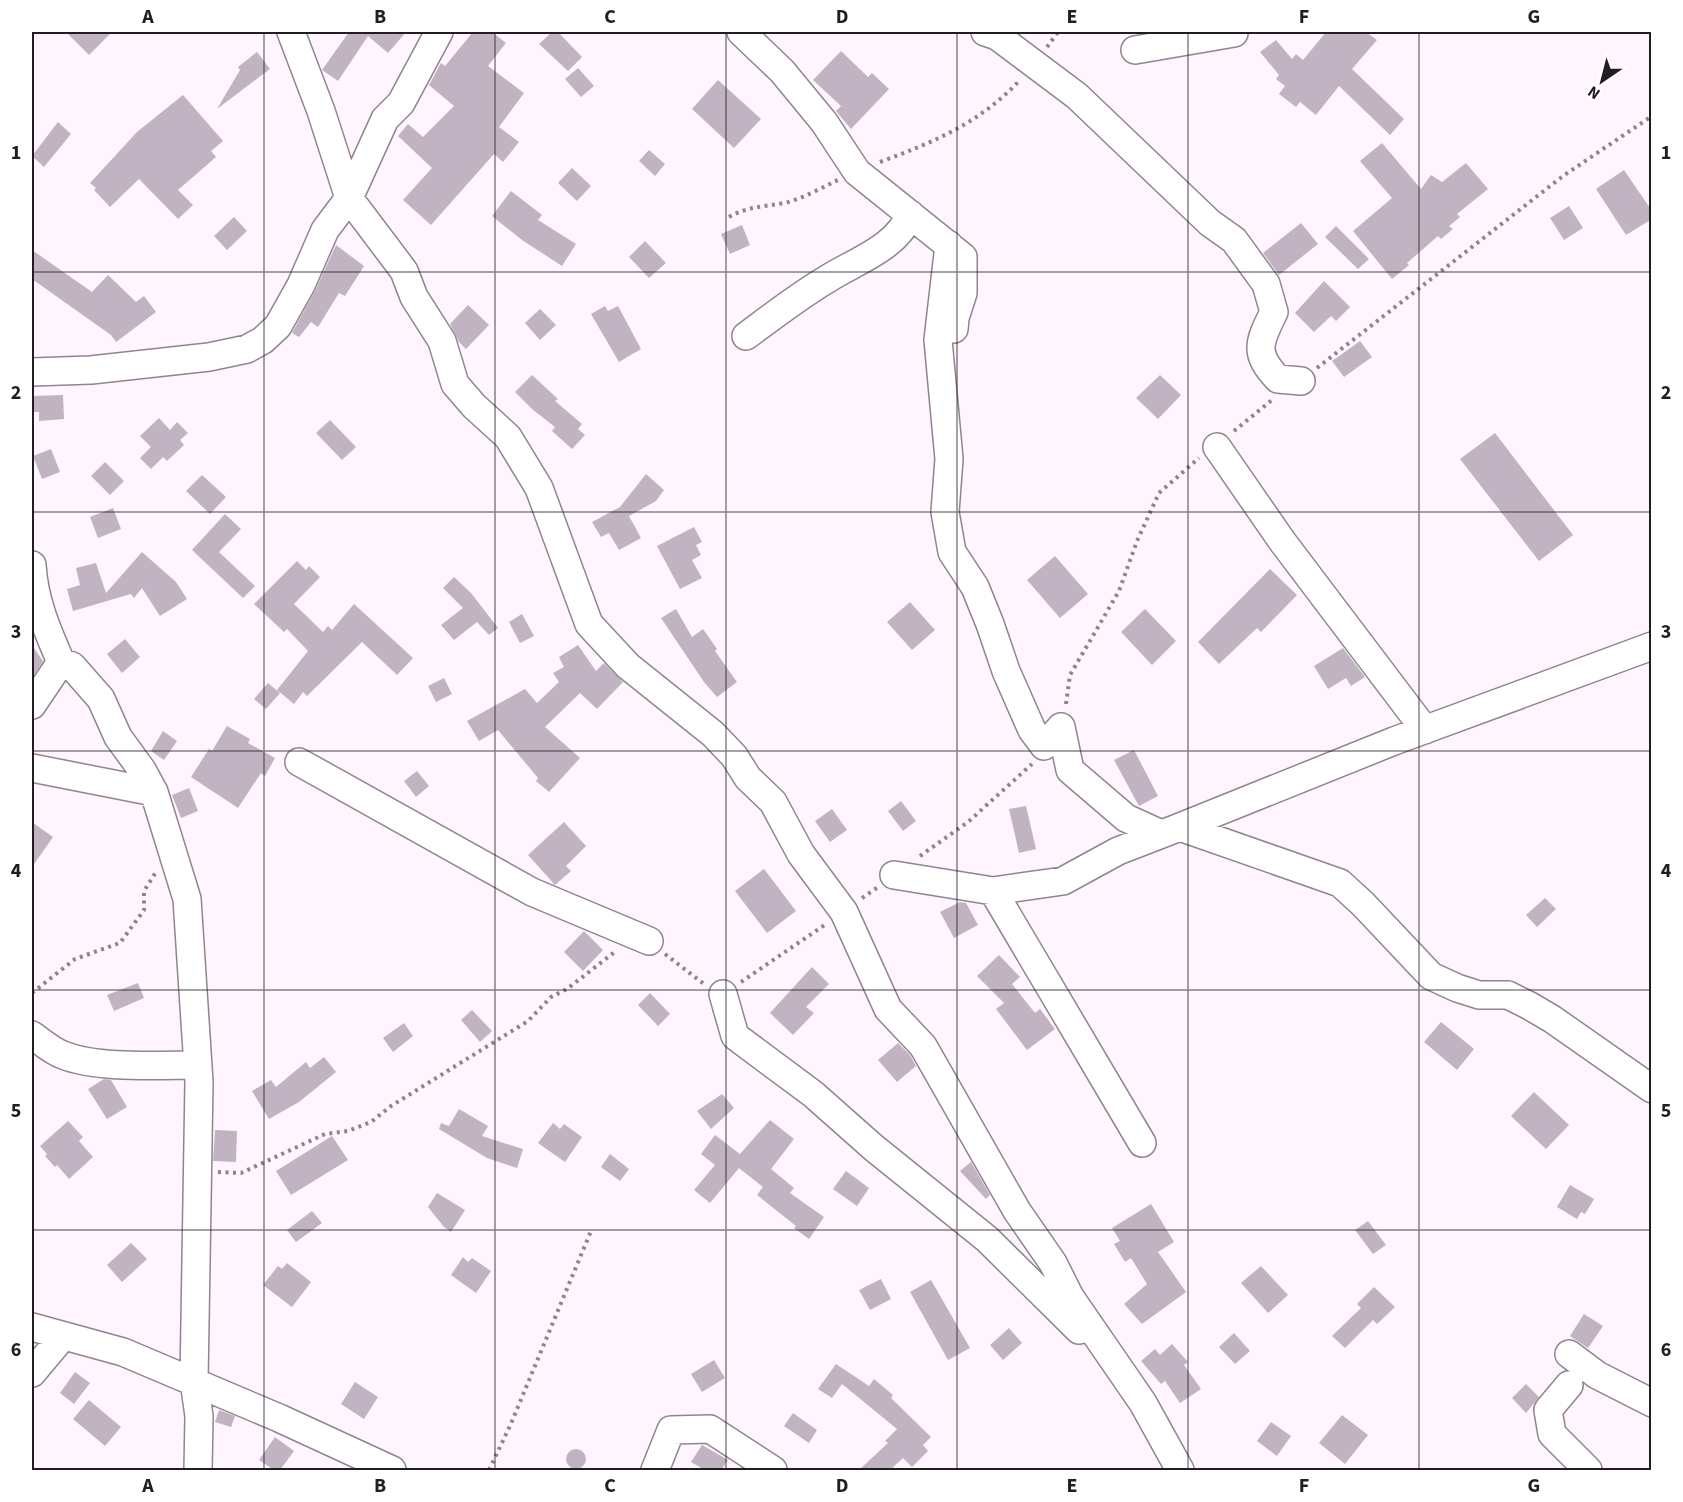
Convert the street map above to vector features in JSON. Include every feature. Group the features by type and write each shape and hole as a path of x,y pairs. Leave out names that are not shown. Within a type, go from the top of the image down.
{"street":[{"path":"291,32 321,111 349,198 404,271 414,297 442,341 455,384 474,406 508,437 540,488 590,624 628,666 713,734 734,756 748,778 773,802 801,854 844,912 888,1009 923,1046 1017,1211 1053,1263 1070,1296 1143,1403 1180,1470"},
{"path":"32,372 91,370 209,357 247,349 263,339 278,326 302,285 326,230 349,198 385,119 401,103 439,32"},
{"path":"741,32 782,70 824,122 857,172 963,257 963,293 955,318 952,370 958,408 957,457 949,459 945,512 952,552 975,587 1006,671 1032,730 1044,746 1061,727"},
{"path":"985,32 997,36 1077,96 1210,223 1234,240 1266,284 1274,312 1261,339 1262,357 1278,380 1301,381"},
{"path":"1135,50 1235,32"},
{"path":"746,336 829,278 869,257 906,226 910,214"},
{"path":"1217,447 1282,541 1425,730"},
{"path":"32,565 32,579 43,623 61,662 72,666 101,699 118,737 142,770 154,792 187,898 198,1065 194,1381 199,1416 198,1470"},
{"path":"894,875 993,891 1063,881 1118,851 1170,830 1425,730 1652,646"},
{"path":"32,705 61,662"},
{"path":"1061,727 1070,770 1126,819 1170,830 1340,883 1364,904 1431,976 1457,988 1479,994 1508,995 1530,1006 1552,1018 1652,1089"},
{"path":"299,762 531,892 649,941"},
{"path":"32,768 154,792"},
{"path":"993,891 1142,1143"},
{"path":"723,994 735,1036 813,1094 874,1148 987,1239 1125,1377"},
{"path":"32,1035 61,1054 81,1061 142,1065 198,1065"},
{"path":"32,1327 123,1352 279,1418 392,1470"},
{"path":"32,1373 63,1336"},
{"path":"1569,1354 1597,1375 1652,1403"},
{"path":"1569,1385 1548,1410 1552,1434 1588,1470"},
{"path":"655,1470 671,1430 710,1429 773,1470"}],"path":[{"path":"729,217 747,208 791,201 935,141 968,123 1003,98 1034,65 1058,32"},
{"path":"1061,727 1070,675 1119,591 1137,541 1159,493 1202,456 1217,447 1261,407 1301,381 1563,176 1652,116"},
{"path":"196,1171 241,1173 325,1134 348,1131 371,1122 391,1106 528,1021 551,996 567,989 621,948 649,941 696,980 723,994 844,912 968,822 1040,756"},
{"path":"32,993 75,959 120,943 144,910 144,891 163,860 174,856"},
{"path":"489,1470 510,1426 591,1232"}],"building":[{"path":"66,32 112,32 89,55"},
{"path":"349,32 406,32 388,53 368,36 338,81 322,70"},
{"path":"473,32 492,32 506,43 488,66 524,93 499,127 519,142 503,162 494,154 431,225 403,200 432,168 398,136 408,124 423,137 454,106 429,85 441,63 445,66"},
{"path":"552,32 558,32 582,57 568,71 539,44"},
{"path":"1326,32 1366,32 1377,40 1352,69 1404,119 1390,135 1339,86 1316,115 1300,102 1296,107 1279,94 1285,86 1276,79 1279,75 1260,52 1276,40 1292,59 1296,54 1303,60"},
{"path":"841,51 868,77 872,73 889,89 851,129 836,111 841,106 813,80"},
{"path":"257,52 270,69 217,109 240,70 238,67"},
{"path":"578,68 594,86 581,97 565,79"},
{"path":"718,80 761,119 734,148 692,109"},
{"path":"183,95 223,141 211,151 216,157 178,190 193,205 178,219 139,179 110,207 90,183 137,132"},
{"path":"58,122 71,134 44,167 32,156"},
{"path":"1382,143 1421,189 1431,175 1442,182 1466,163 1488,189 1457,214 1460,217 1449,226 1453,229 1441,239 1438,236 1392,279 1353,231 1392,198 1360,161"},
{"path":"649,150 665,164 655,176 639,161"},
{"path":"572,168 591,186 577,201 558,183"},
{"path":"1624,170 1652,211 1652,219 1626,235 1596,189"},
{"path":"511,191 542,215 538,220 576,244 562,266 522,240 492,216"},
{"path":"1569,206 1583,228 1564,240 1550,218"},
{"path":"234,217 247,231 227,250 214,236"},
{"path":"1301,223 1318,244 1279,275 1263,253"},
{"path":"742,225 750,245 730,254 721,234"},
{"path":"1336,226 1369,259 1358,269 1325,237"},
{"path":"645,241 666,263 649,278 629,257"},
{"path":"336,245 364,266 345,296 339,293 318,327 311,322 299,337 292,333"},
{"path":"32,250 92,292 108,275 136,302 144,296 156,312 116,342 111,335 32,279"},
{"path":"1324,281 1350,307 1336,321 1331,316 1314,332 1295,313"},
{"path":"468,305 489,325 466,349 459,342 450,324"},
{"path":"605,306 608,311 618,306 641,349 619,362 591,314"},
{"path":"540,309 556,325 540,340 525,323"},
{"path":"1360,341 1372,357 1344,377 1332,361"},
{"path":"532,375 558,399 555,401 582,424 578,429 585,435 572,449 552,431 555,427 515,392"},
{"path":"1160,375 1181,395 1158,419 1136,398"},
{"path":"63,395 64,419 39,421 39,412 32,412 32,396"},
{"path":"159,418 170,430 177,422 188,433 180,440 184,445 167,461 163,457 151,469 140,458 151,447 140,436"},
{"path":"330,420 356,447 342,460 316,433"},
{"path":"1495,433 1573,535 1539,561 1460,459"},
{"path":"51,449 60,472 42,479 33,456"},
{"path":"105,462 124,481 110,495 91,476"},
{"path":"646,474 664,490 656,501 629,516 641,538 619,550 609,533 601,537 592,522 620,507"},
{"path":"202,475 226,497 210,514 186,491"},
{"path":"113,508 121,529 98,538 90,517"},
{"path":"225,514 241,529 219,552 255,586 243,598 192,550"},
{"path":"694,527 702,542 696,545 701,555 692,560 702,578 680,589 657,546"},
{"path":"142,552 176,582 187,599 160,616 142,588 134,598 131,594 73,611 67,589 80,585 76,568 96,563 106,593"},
{"path":"1055,556 1088,594 1060,618 1027,580"},
{"path":"297,561 306,570 309,566 320,577 294,604 323,632 328,626 332,630 354,604 413,658 397,675 362,642 307,696 303,692 294,704 277,690 308,651 287,629 284,632 254,604"},
{"path":"1270,569 1297,595 1261,632 1257,628 1219,664 1198,642"},
{"path":"454,577 471,593 498,628 489,635 477,622 454,640 441,625 463,608 443,588"},
{"path":"910,602 935,630 912,650 887,622"},
{"path":"676,609 692,637 703,629 737,682 717,697 704,682 661,618"},
{"path":"1145,609 1176,641 1152,665 1121,632"},
{"path":"522,614 534,636 520,643 509,622"},
{"path":"125,639 140,657 122,673 107,654"},
{"path":"32,645 43,661 32,678"},
{"path":"578,645 596,671 604,663 623,682 597,709 580,693 545,727 580,758 549,792 536,781 538,778 498,730 479,741 467,721 525,689 537,703 559,682 553,673 564,667 559,657"},
{"path":"1343,648 1365,677 1351,686 1346,678 1328,689 1314,666"},
{"path":"444,678 452,694 436,702 428,686"},
{"path":"268,683 280,693 266,709 254,699"},
{"path":"227,726 250,739 248,743 275,758 265,776 261,773 238,808 191,777 209,749 212,751"},
{"path":"163,731 177,741 164,760 151,751"},
{"path":"1134,750 1158,796 1139,806 1114,760"},
{"path":"417,771 429,786 416,797 404,781"},
{"path":"189,788 198,811 181,818 172,795"},
{"path":"901,801 916,821 903,831 888,811"},
{"path":"1026,806 1036,849 1019,853 1009,809"},
{"path":"832,809 847,830 830,842 815,821"},
{"path":"32,822 53,837 32,867"},
{"path":"564,822 586,846 566,866 571,871 555,885 528,855"},
{"path":"764,869 796,911 767,933 735,891"},
{"path":"1545,898 1556,909 1537,927 1526,915"},
{"path":"960,902 966,903 978,925 954,938 940,912"},
{"path":"584,931 603,950 583,971 564,952"},
{"path":"999,955 1020,977 1012,984 1035,1013 1040,1009 1055,1029 1027,1050 996,1009 1004,1003 977,976"},
{"path":"812,967 829,984 806,1007 814,1013 793,1035 770,1013"},
{"path":"138,983 144,998 114,1011 107,995"},
{"path":"650,993 670,1014 658,1026 638,1005"},
{"path":"472,1010 492,1031 480,1042 461,1020"},
{"path":"1441,1022 1474,1049 1457,1070 1424,1042"},
{"path":"404,1023 413,1036 393,1052 383,1038"},
{"path":"898,1043 910,1055 916,1066 897,1082 878,1060"},
{"path":"324,1057 336,1072 299,1102 269,1119 252,1091 271,1080 276,1087 306,1062 310,1068"},
{"path":"104,1079 111,1080 127,1107 107,1119 88,1089"},
{"path":"1534,1092 1569,1125 1546,1149 1511,1116"},
{"path":"722,1094 734,1108 711,1129 697,1111"},
{"path":"459,1109 488,1126 482,1136 523,1149 517,1168 487,1158 439,1129 441,1123 449,1126"},
{"path":"770,1120 794,1139 771,1169 794,1188 790,1193 824,1217 809,1239 757,1195 763,1187 739,1168 710,1203 694,1190 715,1165 701,1154 715,1135 740,1154"},
{"path":"68,1121 83,1137 79,1141 93,1157 69,1179 57,1165 55,1167 45,1156 47,1154 40,1146"},
{"path":"553,1123 560,1129 564,1124 582,1137 565,1162 538,1143"},
{"path":"215,1130 237,1131 236,1162 213,1161"},
{"path":"332,1136 348,1160 291,1195 276,1171"},
{"path":"610,1154 629,1169 620,1181 601,1167"},
{"path":"971,1162 990,1195 986,1199 960,1171"},
{"path":"846,1171 869,1188 857,1206 833,1189"},
{"path":"1570,1185 1594,1199 1585,1214 1581,1212 1577,1219 1557,1207"},
{"path":"437,1193 465,1210 451,1232 428,1207"},
{"path":"1151,1204 1174,1242 1158,1252 1186,1292 1142,1324 1124,1304 1147,1284 1131,1258 1125,1262 1114,1244 1120,1241 1112,1228"},
{"path":"312,1211 322,1223 296,1242 287,1230"},
{"path":"1368,1221 1386,1245 1373,1254 1355,1230"},
{"path":"131,1243 147,1259 122,1282 107,1265"},
{"path":"463,1257 468,1262 472,1258 491,1271 476,1293 451,1275"},
{"path":"287,1263 311,1282 292,1307 263,1285 278,1266 282,1269"},
{"path":"1261,1266 1288,1295 1268,1313 1241,1283"},
{"path":"881,1279 891,1299 870,1310 859,1290"},
{"path":"931,1280 970,1348 948,1360 910,1292"},
{"path":"1374,1287 1395,1307 1377,1324 1373,1320 1345,1348 1332,1336 1361,1308 1357,1304"},
{"path":"1584,1314 1603,1326 1588,1348 1570,1336"},
{"path":"1009,1328 1022,1343 1003,1360 990,1345"},
{"path":"1234,1333 1250,1351 1235,1364 1219,1347"},
{"path":"1172,1344 1188,1362 1184,1365 1201,1389 1180,1403 1165,1381 1161,1384 1141,1361 1155,1349 1160,1355"},
{"path":"714,1360 725,1378 702,1392 691,1374"},
{"path":"836,1364 869,1386 874,1379 893,1395 891,1398 931,1437 923,1445 928,1451 912,1467 903,1458 890,1470 859,1470 888,1443 885,1441 897,1429 842,1384 832,1398 818,1389"},
{"path":"75,1372 90,1383 74,1404 60,1393"},
{"path":"355,1382 378,1397 364,1419 341,1404"},
{"path":"1526,1384 1539,1397 1526,1413 1512,1398"},
{"path":"89,1400 121,1427 105,1446 73,1419"},
{"path":"219,1410 235,1416 231,1427 215,1422"},
{"path":"793,1413 817,1430 809,1443 784,1426"},
{"path":"1342,1415 1368,1435 1345,1464 1319,1443"},
{"path":"1271,1422 1291,1436 1277,1456 1257,1441"},
{"path":"275,1437 294,1451 280,1470 274,1470 259,1460"},
{"path":"702,1445 728,1460 721,1470 705,1470 691,1462"},
{"path":"572,1449 580,1449 586,1455 586,1463 580,1469 572,1469 566,1463 566,1455"}]}
